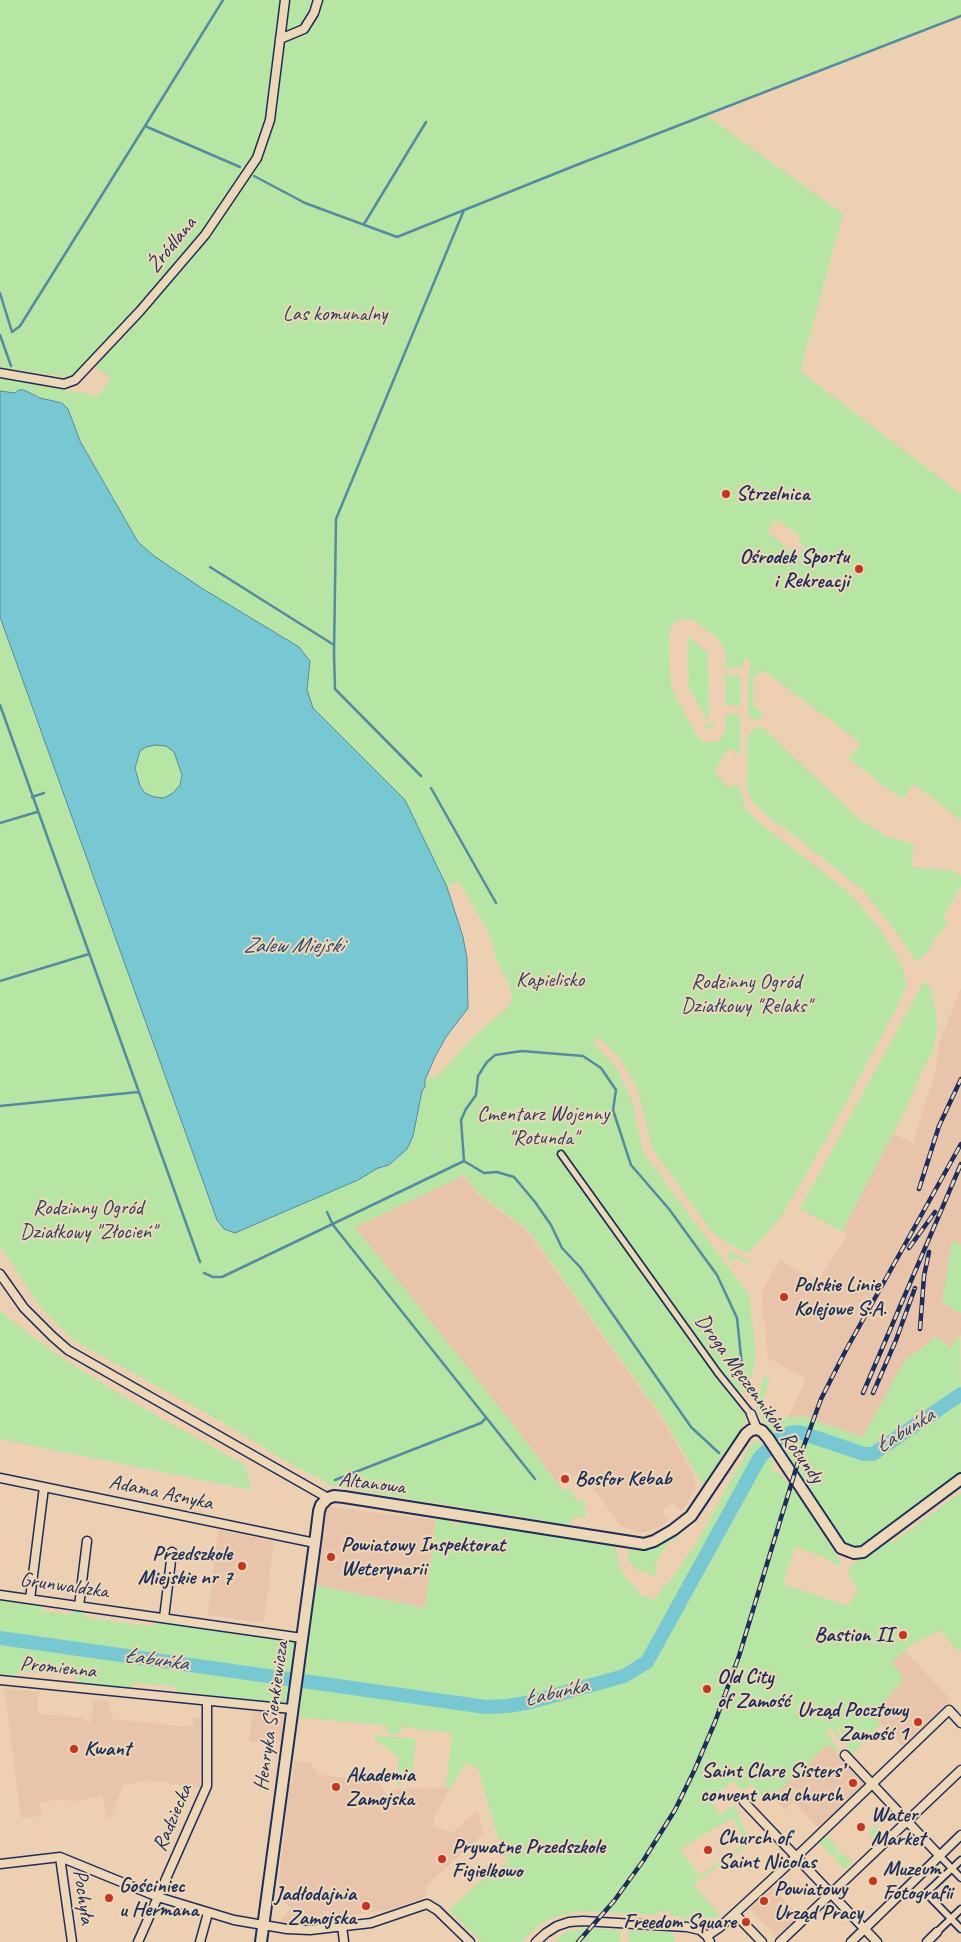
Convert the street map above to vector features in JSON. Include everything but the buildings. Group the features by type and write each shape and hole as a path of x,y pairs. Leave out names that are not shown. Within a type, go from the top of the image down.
{"street":[{"name":"Źródlana","path":"0,373 64,384 72,383 91,366 166,281 214,222 256,158 270,120 285,0"},
{"path":"280,39 304,29 314,13 318,0"},
{"name":"Droga Męczenników Rotundy","path":"561,1154 712,1366 750,1414 757,1429 762,1431 768,1438 841,1548 854,1554 863,1552 961,1479"},
{"name":"Altanowa","path":"0,1274 24,1308 40,1326 68,1350 328,1498 344,1496 633,1544 644,1544 654,1541 673,1530 691,1516 746,1434 751,1430 757,1429"},
{"name":"Adama Asnyka","path":"0,1478 314,1544"},
{"path":"30,1599 44,1487"},
{"name":"Henryka Sienkiewicza","path":"261,1942 314,1544 320,1508 328,1498"},
{"path":"79,1606 86,1541"},
{"path":"164,1618 172,1552"},
{"name":"Grunwaldzka","path":"0,1595 302,1638"},
{"name":"Promienna","path":"0,1680 292,1709"},
{"name":"Radziecka","path":"138,1942 207,1786 207,1701"},
{"path":"536,1942 557,1926 578,1921 687,1927 700,1930 709,1939 949,1710 961,1723"},
{"path":"845,1755 961,1878"},
{"path":"780,1942 961,1770"},
{"path":"744,1802 795,1858 877,1942"},
{"path":"850,1942 938,1854 961,1835"},
{"path":"0,1864 60,1857 158,1897 208,1913 264,1926 302,1930 370,1923 427,1904 437,1910 470,1942"},
{"name":"Pochyła","path":"60,1857 72,1942"},
{"path":"961,1860 926,1893 961,1929"},
{"path":"927,1942 961,1909"},
{"path":"200,1942 208,1913"},
{"path":"735,1914 762,1942"},
{"path":"342,1926 344,1942"}],"shaded area":[{"path":"961,989 961,1245 952,1241 942,1302 961,1314 961,1335 951,1349 935,1336 905,1360 863,1437 806,1417 788,1417 806,1379 768,1358 761,1292 780,1260 817,1282 847,1236 842,1232 893,1134 913,1143 935,1072 939,1044"},
{"path":"463,1176 478,1195 526,1230 661,1418 679,1448 694,1477 696,1489 681,1511 672,1502 661,1512 669,1521 660,1527 641,1533 621,1526 590,1484 588,1476 583,1469 572,1477 567,1471 558,1478 561,1483 559,1485 516,1428 355,1227"},
{"path":"330,1507 435,1520 425,1608 316,1585 327,1509"},
{"path":"218,1530 274,1541 264,1623 208,1615"},
{"path":"904,1650 951,1700 902,1746 870,1713 889,1697 902,1682 903,1676 890,1662"},
{"path":"4,1688 39,1692 37,1710 40,1714 84,1718 90,1724 94,1700 109,1701 112,1719 193,1727 194,1718 201,1718 200,1788 149,1780 124,1785 110,1818 107,1818 102,1795 87,1798 86,1800 67,1801 67,1799 40,1802 41,1816 21,1818"},
{"path":"253,1711 282,1713 281,1743 249,1741"},
{"path":"829,1744 867,1784 819,1829 794,1802 785,1810 772,1797"},
{"path":"294,1761 312,1763 312,1767 316,1768 315,1774 380,1783 386,1794 395,1789 450,1788 434,1817 433,1826 452,1833 477,1810 484,1833 427,1885 425,1896 418,1900 394,1909 349,1915 348,1917 280,1921 291,1908 277,1899"},
{"path":"772,1887 800,1917 778,1938 750,1909"}],"green space":[{"path":"0,0 961,0 961,16 706,115 843,214 800,371 961,494 961,820 914,784 902,799 849,759 861,743 763,670 753,678 753,704 763,715 757,720 750,717 748,714 748,682 751,662 745,658 741,667 722,668 721,666 726,666 726,656 723,646 717,638 693,620 683,619 673,624 670,630 669,642 670,675 673,692 698,738 707,743 719,741 726,730 726,714 740,716 740,752 735,755 735,749 727,750 715,769 716,775 729,788 733,784 739,787 744,801 742,805 760,823 842,887 857,901 897,956 903,969 906,986 895,1011 835,1123 781,1217 748,1254 712,1232 652,1148 638,1090 620,1058 598,1037 593,1042 618,1070 632,1101 643,1152 749,1295 756,1352 748,1394 740,1391 734,1400 747,1419 703,1485 664,1419 528,1230 478,1193 464,1174 355,1227 516,1428 563,1491 569,1488 578,1502 585,1501 585,1517 575,1516 568,1525 326,1485 326,1482 282,1459 226,1424 73,1340 41,1308 0,1246 0,617 218,1224 231,1233 235,1233 358,1180 378,1168 389,1165 417,1118 422,1091 427,1077 433,1079 450,1063 473,1037 507,1008 512,1001 512,996 507,977 505,978 496,958 488,932 459,881 447,887 429,850 313,708 307,690 309,676 304,654 299,647 203,589 154,556 138,542 80,441 68,409 62,403 40,398 24,390 15,393 0,391 0,378 99,396 111,378 89,363 76,374 66,377 0,367","holes":["777,519 801,537 798,542 805,547 798,556 767,532"]},
{"path":"687,636 707,652 709,723 689,688"},
{"path":"723,675 737,675 741,678 740,705 737,707 737,705 726,705 726,678 721,677"},
{"path":"709,723 714,724 711,729 704,727"},
{"path":"760,727 859,819 888,837 914,844 911,867 954,871 961,877 961,885 943,919 948,923 935,939 928,952 916,962 897,933 864,891 780,824 779,826 753,803 747,788 747,738 754,728"},
{"path":"155,745 166,746 174,752 182,776 180,785 173,793 164,798 154,797 145,793 140,786 135,768 140,751"},
{"path":"924,981 930,988 936,1013 937,1029 933,1052 922,1070 908,1105 842,1232 800,1209"},
{"path":"952,1241 961,1245 961,1314 942,1302"},
{"path":"728,1250 749,1262 751,1266 738,1259 734,1259 732,1262 727,1252"},
{"path":"0,1311 56,1354 132,1402 245,1465 251,1490 0,1439"},
{"path":"960,1334 961,1471 862,1545 855,1547 847,1545 756,1410 763,1376 769,1378 762,1410 773,1415 779,1421 788,1417 806,1417 863,1437 905,1360 935,1336 951,1348"},
{"path":"756,1441 761,1443 773,1463 770,1469 781,1474 799,1497 842,1564 839,1566 835,1565 829,1559 795,1547 783,1584 848,1606 858,1590 848,1573 850,1567 888,1538 892,1543 961,1492 961,1649 957,1650 940,1630 911,1645 891,1662 903,1676 903,1680 889,1697 870,1713 881,1724 851,1755 839,1727 836,1728 843,1741 843,1746 831,1728 826,1732 839,1750 836,1752 828,1744 772,1797 768,1792 761,1795 751,1804 745,1795 754,1790 752,1784 742,1791 734,1781 709,1799 720,1815 734,1805 747,1834 758,1838 693,1884 720,1916 714,1918 672,1916 670,1912 657,1911 657,1915 579,1911 555,1917 540,1924 521,1942 482,1942 449,1910 475,1886 508,1862 497,1835 478,1768 466,1763 450,1788 446,1788 452,1733 401,1727 400,1734 387,1733 388,1726 299,1717 316,1585 425,1608 436,1518 453,1520 453,1525 458,1526 459,1521 616,1547 620,1570 642,1596 655,1600 665,1583 668,1584 697,1542 748,1449","holes":["732,1818 747,1842 699,1876 680,1849"]},
{"path":"679,1534 675,1542 670,1539 654,1567 657,1572 655,1576 636,1569 627,1559 629,1550 643,1551 650,1549"},
{"path":"0,1599 42,1605 42,1611 71,1615 72,1609 84,1610 84,1617 155,1627 156,1621 291,1639 295,1644 287,1699 281,1703 178,1693 175,1686 133,1683 131,1689 78,1684 74,1676 20,1671 16,1676 0,1675"},
{"path":"377,1735 416,1739 412,1778 396,1786 399,1757 374,1739"},
{"path":"876,1826 884,1834 876,1842 868,1833"},
{"path":"826,1836 840,1851 832,1856 819,1842"},
{"path":"842,1853 852,1863 845,1869 834,1858"},
{"path":"673,1918 716,1920 717,1924 710,1929 699,1923"},
{"path":"584,1928 621,1930 620,1942 552,1942 566,1932"},
{"path":"628,1930 673,1933 675,1942 629,1942"}],"water":[{"name":"Zalew Miejski","path":"19,390 24,390 40,398 62,403 68,409 80,441 138,542 154,556 203,589 299,647 310,661 307,690 313,708 405,800 447,887 463,937 467,958 468,1008 446,1037 425,1080 413,1136 407,1149 389,1165 378,1168 358,1180 235,1233 224,1229 217,1220 0,617 0,391 15,393","holes":["156,745 166,746 174,752 182,775 180,785 173,793 164,798 154,797 145,793 140,786 135,768 140,751 146,747"]}],"waterway":[{"path":"145,126 223,0"},
{"path":"254,176 305,203 397,237 574,166 961,16"},
{"path":"364,224 426,122"},
{"path":"0,293 12,332 20,326 145,126 240,167"},
{"path":"421,776 335,689 336,519 464,210"},
{"path":"0,335 11,366"},
{"path":"210,567 334,645"},
{"path":"0,705 200,1262"},
{"path":"431,788 496,903"},
{"path":"32,797 44,793"},
{"path":"0,823 37,812"},
{"path":"0,981 89,954"},
{"path":"719,1453 691,1427 580,1267 562,1248 551,1225 535,1202 514,1177 497,1172 484,1173 464,1161 461,1120 476,1095 478,1076 487,1062 495,1055 522,1051 583,1056 601,1068 616,1090 613,1110 631,1165 669,1209 717,1275 737,1318 742,1366"},
{"path":"0,1106 138,1092"},
{"path":"204,1273 213,1277 222,1277 464,1161"},
{"path":"327,1212 333,1225 535,1479"},
{"name":"Łabuńka","path":"0,1638 486,1707 531,1702 624,1676 647,1662 760,1457 781,1437 799,1432 864,1454 873,1454 961,1394"},
{"path":"335,1480 481,1423 486,1418"}],"railway":[{"path":"919,1189 939,1126 961,1079"},
{"path":"578,1942 614,1901 643,1861 675,1810 695,1769 715,1722 739,1656 798,1462 821,1399 846,1350 961,1144"},
{"path":"863,1393 961,1164"},
{"path":"909,1248 935,1212"},
{"path":"920,1329 924,1276 929,1252"},
{"path":"873,1393 896,1340 915,1288"}],"place":[{"name":"Strzelnica","path":"726,494"},
{"name":"Ośrodek Sportu i Rekreacji","path":"859,569"},
{"name":"Polskie Linie Kolejowe S.A.","path":"784,1297"},
{"name":"Bosfor Kebab","path":"565,1479"},
{"name":"Powiatowy Inspektorat Weterynarii","path":"331,1557"},
{"name":"Przedszkole Miejskie nr 7","path":"242,1566"},
{"name":"Bastion II","path":"903,1635"},
{"name":"Old City of Zamość","path":"707,1689"},
{"name":"Urząd Pocztowy Zamość 1","path":"918,1722"},
{"name":"Kwant","path":"74,1749"},
{"name":"Saint Clare Sisters’ convent and church","path":"853,1783"},
{"name":"Akademia Zamojska","path":"336,1787"},
{"name":"Water Market","path":"861,1827"},
{"name":"Church of Saint Nicolas","path":"708,1850"},
{"name":"Prywatne Przedszkole Figielkowo","path":"442,1859"},
{"name":"Muzeum Fotografii","path":"873,1881"},
{"name":"Gościniec u Hermana","path":"109,1898"},
{"name":"Powiatowy Urząd Pracy","path":"764,1901"},
{"name":"Jadłodajnia Zamojska","path":"366,1906"},
{"name":"Freedom Square","path":"746,1922"}],"park label":[{"name":"Las komunalny","path":"335,314"},
{"name":"Kąpielisko","path":"550,980"},
{"name":"Rodzinny Ogród Działkowy \"Relaks\"","path":"746,994"},
{"name":"Cmentarz Wojenny \"Rotunda\"","path":"543,1126"},
{"name":"Rodzinny Ogród Działkowy \"Złocień\"","path":"88,1220"}]}
